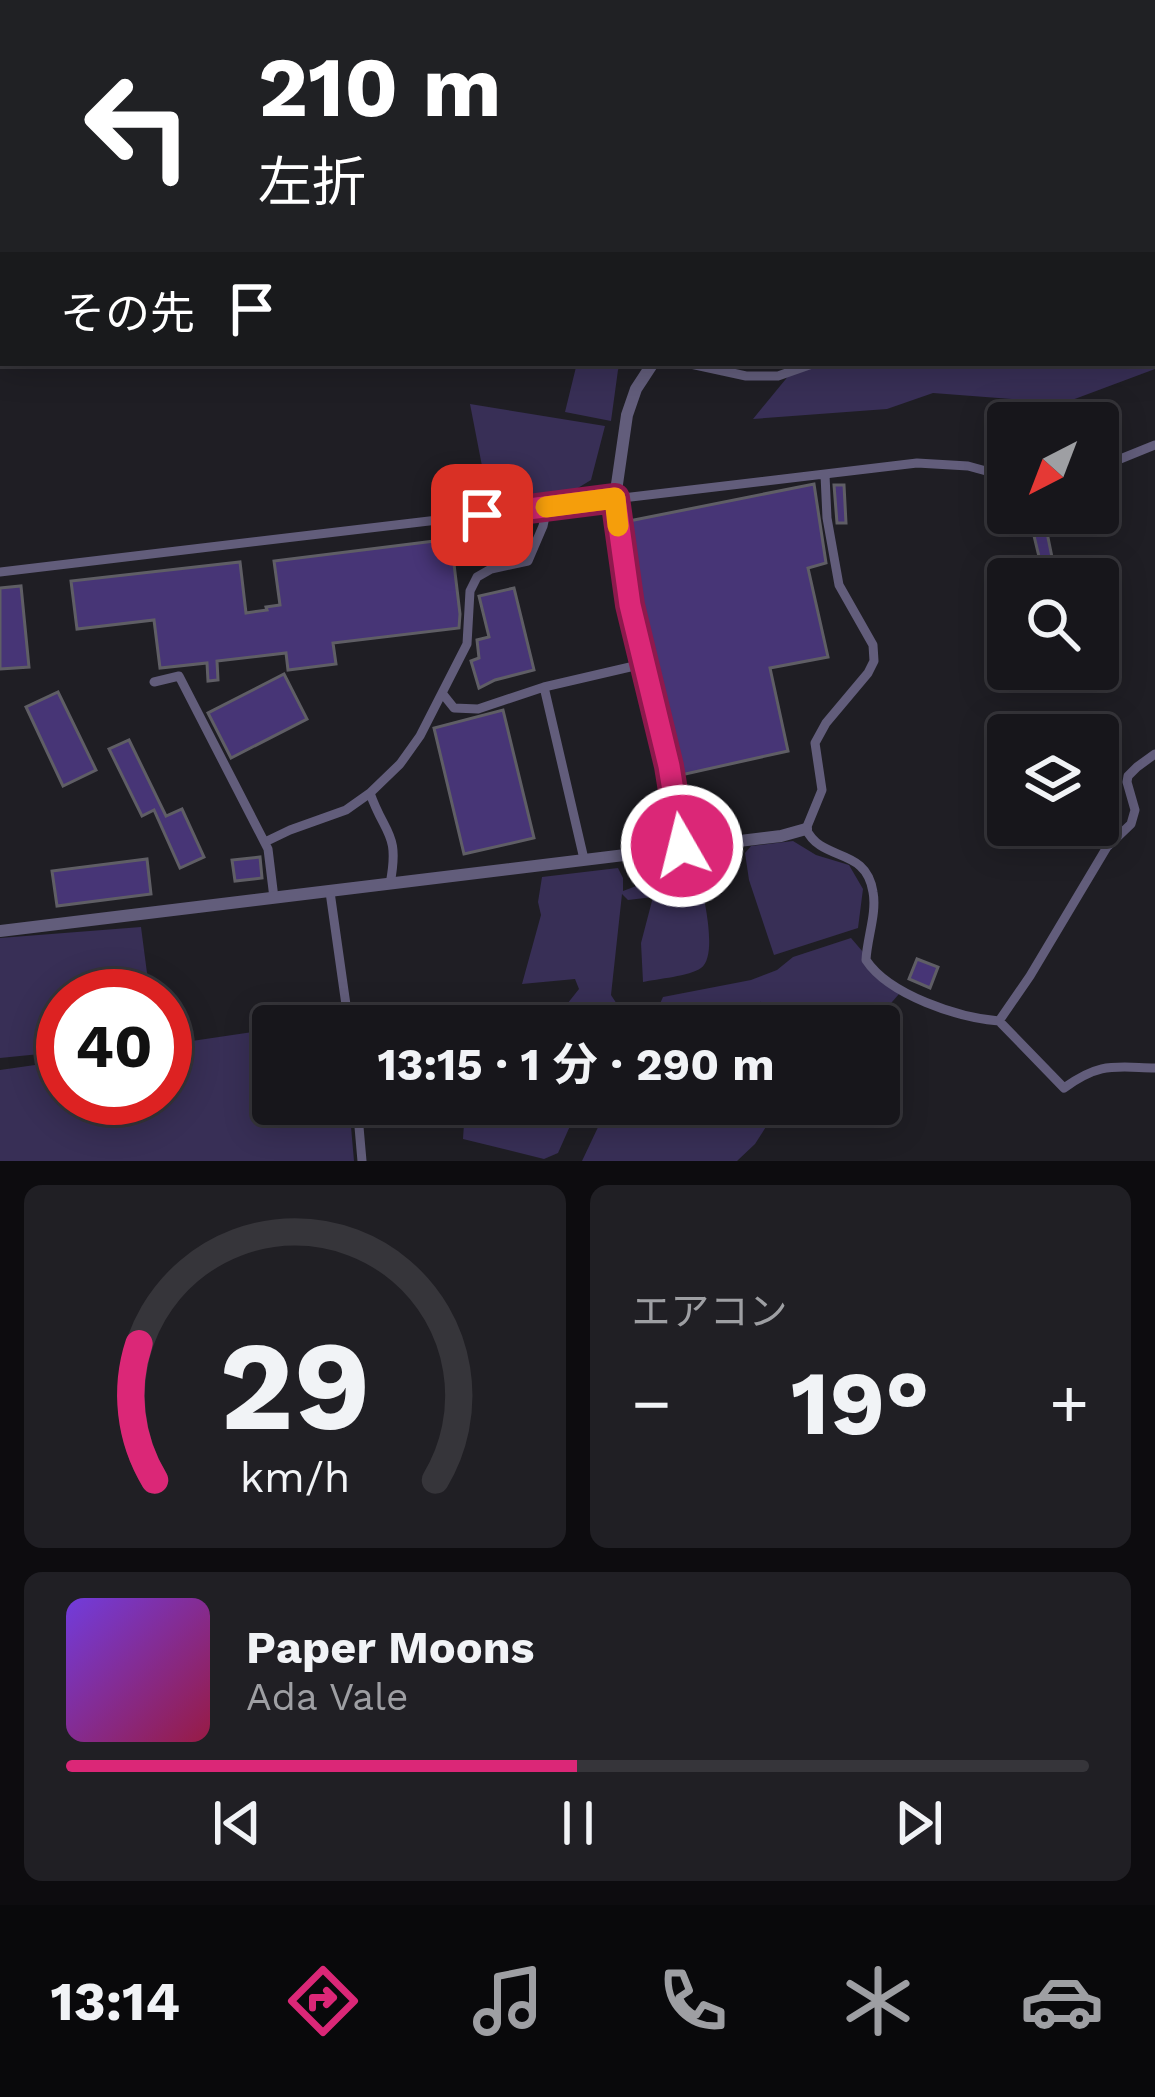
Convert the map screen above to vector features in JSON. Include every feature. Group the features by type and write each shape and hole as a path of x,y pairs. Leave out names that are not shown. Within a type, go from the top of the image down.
{"street":[{"path":"651,366 627,415 615,498 630,605 669,766 682,846"},
{"path":"700,366 746,376 778,376 806,366"},
{"path":"1119,460 1155,446"},
{"path":"0,572 917,463 987,471"},
{"path":"806,830 822,790 815,743 874,661 873,645 839,584 825,475"},
{"path":"265,842 346,810 400,764 420,736 467,644 470,591 477,577 528,560 547,507"},
{"path":"442,693 454,708 478,709 544,687 643,664"},
{"path":"154,682 179,676 268,849 274,898"},
{"path":"544,687 584,859"},
{"path":"999,1021 1107,848 1131,824 1135,810 1128,776 1155,754"},
{"path":"370,793 377,814 392,833 395,856 390,884"},
{"path":"0,931 806,830"},
{"path":"806,830 815,844 854,859 868,873 874,896 866,960 874,971 932,1005 999,1021 1064,1088 1102,1067 1155,1068"},
{"path":"330,892 346,1005"},
{"path":"359,1125 362,1161"}],"shaded area":[{"path":"576,366 620,366 611,421 565,412"},
{"path":"797,366 1155,366 1067,402 933,393 887,409 753,419"},
{"path":"470,404 605,426 591,480 568,494 488,497"},
{"path":"793,841 816,855 849,865 863,889 858,928 774,955 745,853 751,846"},
{"path":"618,868 623,891 650,886 659,872 668,879 673,900 693,876 700,880 708,926 706,962 689,973 643,982 641,943 653,897 628,900 622,894 611,995 618,1005 566,1005 579,989 575,979 522,984 541,915 542,877"},
{"path":"141,927 146,969 36,969 36,1054 0,1058 0,938"},
{"path":"851,938 899,994 889,1005 762,1005 760,1001 761,1005 659,1005 663,997 751,980 777,970 793,957"},
{"path":"252,1032 252,1125 351,1125 354,1161 0,1161 0,1070 36,1065 36,1125 192,1125 192,1041"},
{"path":"464,1125 572,1125 558,1153 544,1159 463,1139"},
{"path":"599,1125 767,1125 737,1161 582,1161"}],"building":[{"path":"814,484 826,563 808,568 828,657 770,668 788,751 681,775 638,589 629,521"},
{"path":"834,485 844,485 846,523 837,523"},
{"path":"1034,534 1047,534 1052,558 1039,558"},
{"path":"451,539 459,628 333,643 336,664 288,670 286,653 217,661 218,680 208,681 207,663 160,668 154,620 77,629 71,581 240,562 246,613 280,605 274,561"},
{"path":"21,586 29,667 0,669 0,588"},
{"path":"514,588 534,670 479,688 471,661 479,658 477,640 489,637 479,596"},
{"path":"284,674 307,719 231,758 208,713"},
{"path":"58,692 96,770 63,786 26,707"},
{"path":"503,710 534,838 464,854 434,728"},
{"path":"129,740 166,816 182,809 204,857 180,868 154,810 142,816 109,749"},
{"path":"260,857 262,878 235,881 232,860"},
{"path":"147,859 151,894 57,906 52,871"},
{"path":"917,959 938,967 930,988 909,979"}],"slow traffic":[{"path":"546,507 615,498 618,526"}],"route":[{"path":"482,515 615,498 630,605 669,766 682,846"}]}
